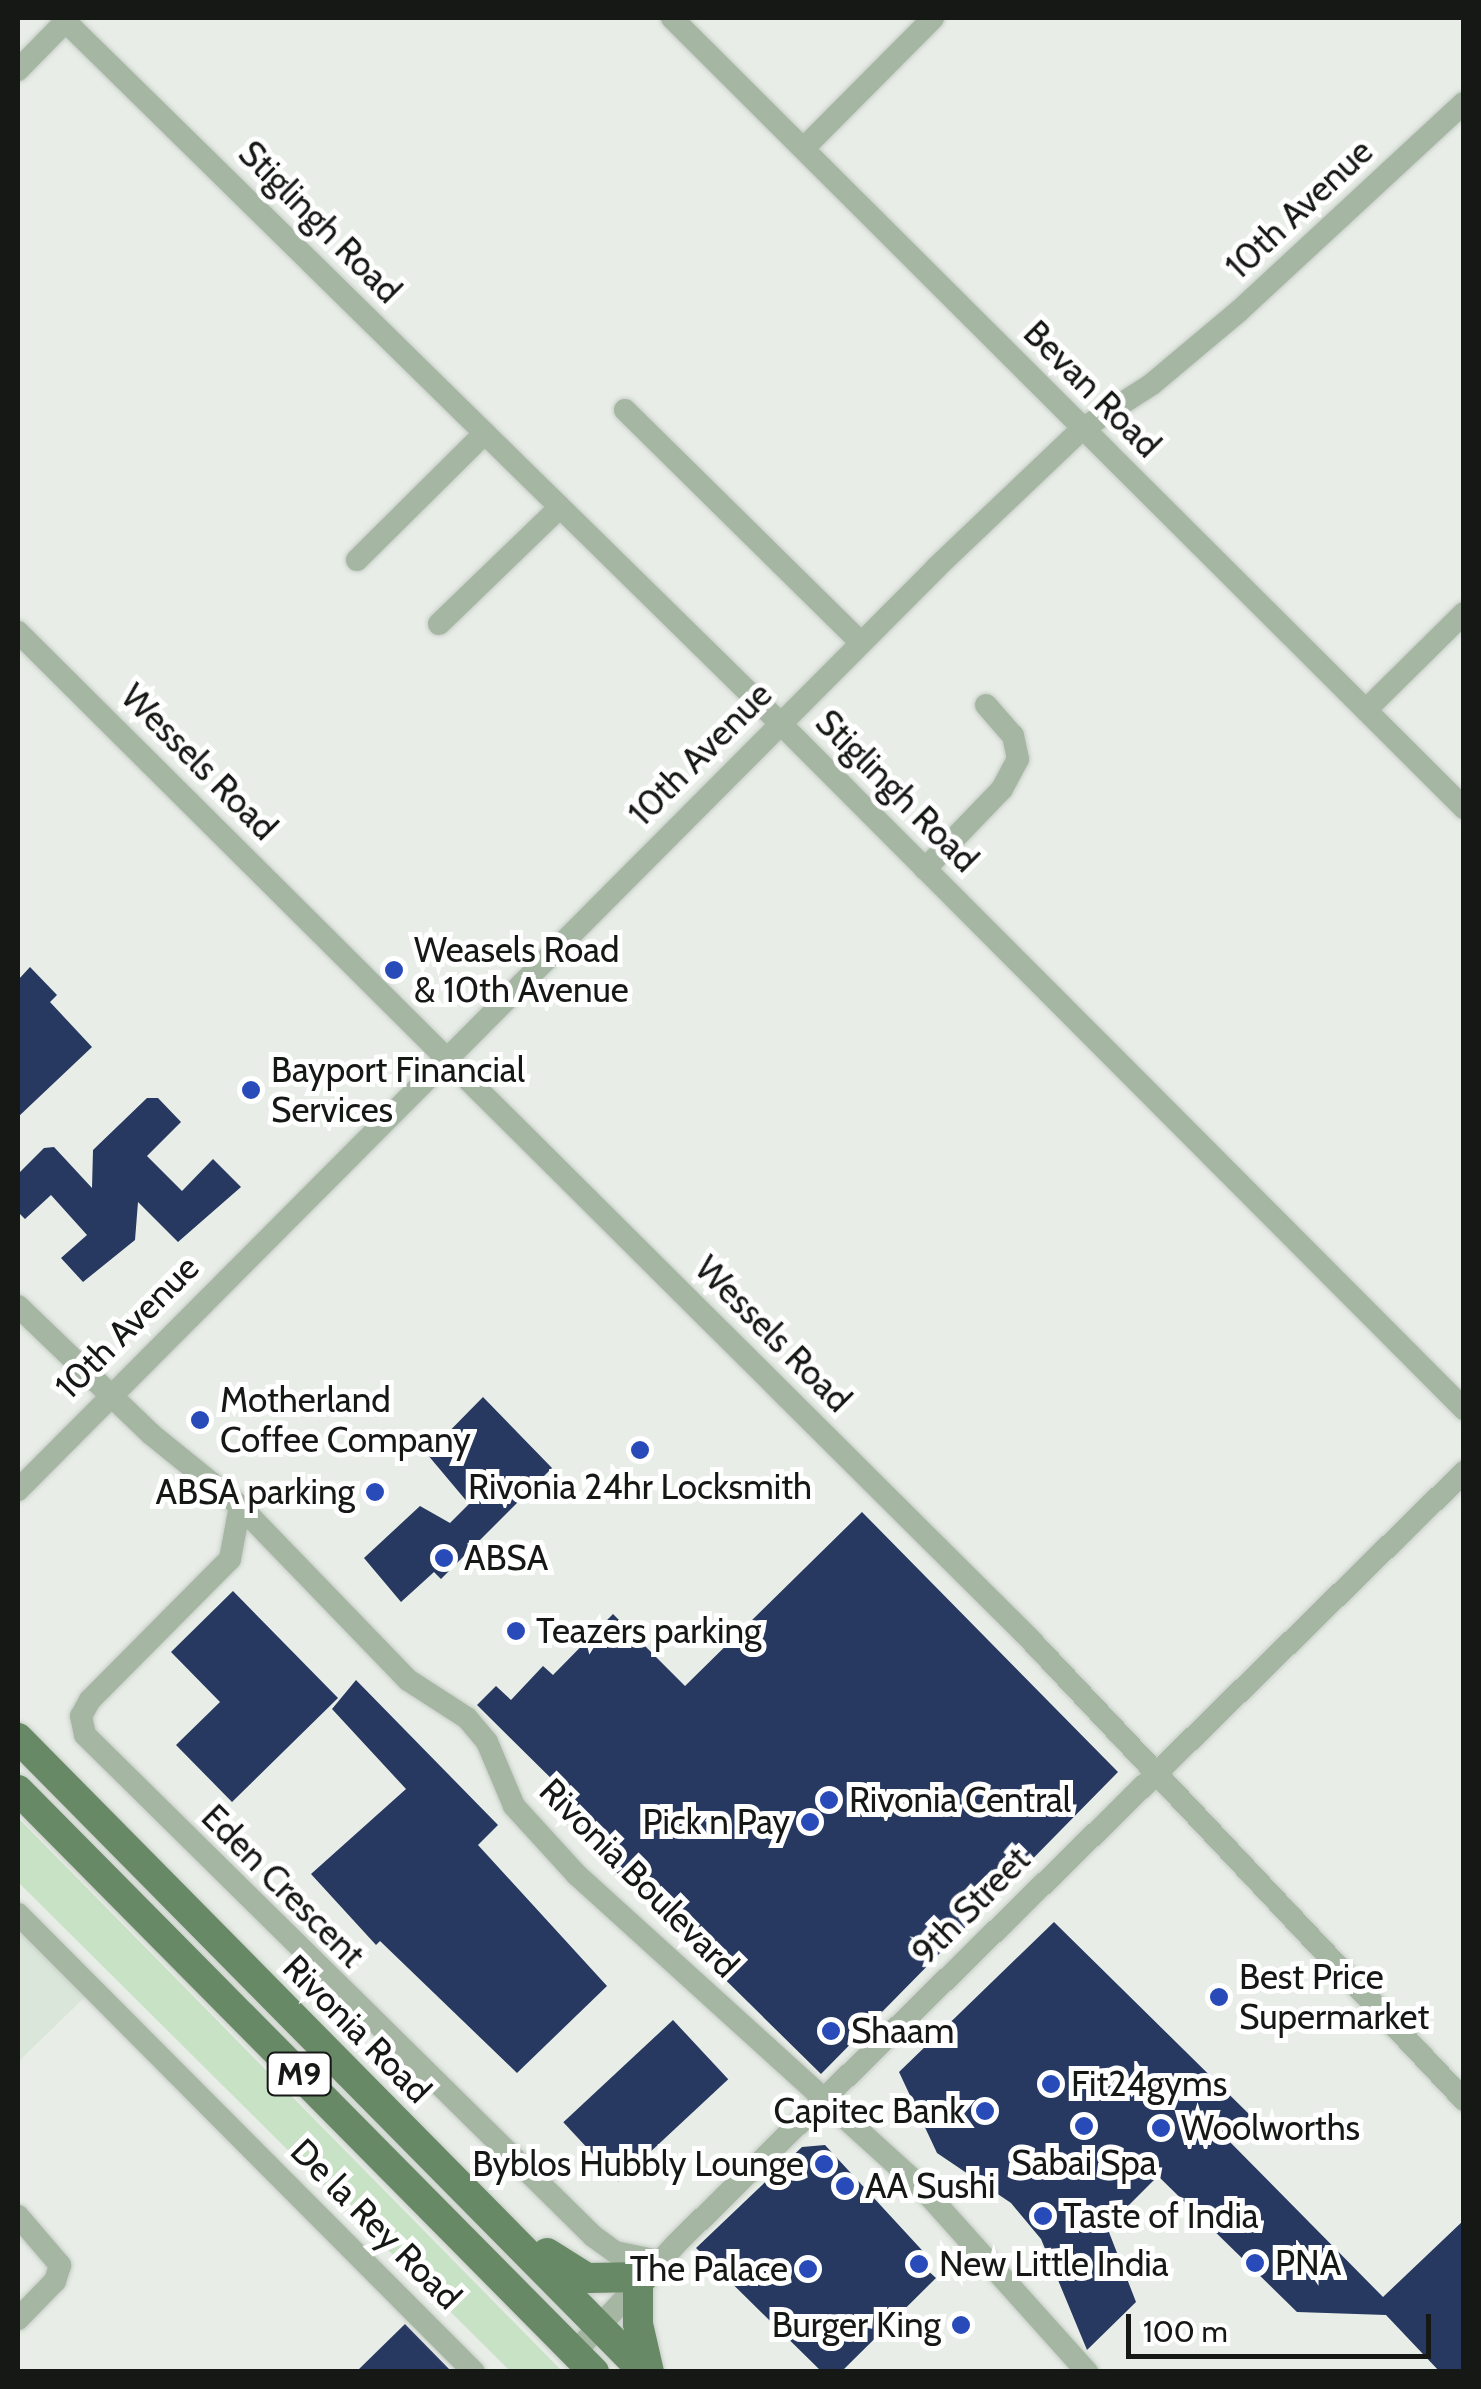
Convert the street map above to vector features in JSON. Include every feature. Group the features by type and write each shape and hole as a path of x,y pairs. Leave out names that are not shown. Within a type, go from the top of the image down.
{"main road":[{"name":"Rivonia Road","path":"18,1738 647,2372"},
{"name":"Rivonia Road","path":"18,1790 585,2362"},
{"path":"440,2167 484,2194 573,2274 647,2274 639,2335 647,2372"}],"street":[{"name":"Bevan Road","path":"672,18 1464,808"},
{"path":"804,148 933,18"},
{"path":"18,70 66,19"},
{"name":"Stiglingh Road","path":"66,19 780,723 1464,1409"},
{"name":"10th Avenue","path":"18,1490 107,1395 860,642 1082,429 1152,384 1240,311 1464,103"},
{"path":"624,410 860,642"},
{"path":"357,560 485,433"},
{"path":"440,624 560,507"},
{"path":"1366,710 1464,613"},
{"name":"Wessels Road","path":"18,632 1156,1770 1464,2100"},
{"path":"925,869 1002,789 1018,758 1013,736 986,704"},
{"name":"Rivonia Boulevard","path":"18,1306 107,1395 240,1506 408,1680 480,1730 514,1806 577,1875 922,2189 1087,2372"},
{"name":"9th Street","path":"585,2362 600,2326 647,2274 1156,1770 1464,1472"},
{"name":"Eden Crescent","path":"240,1506 236,1543 221,1571 90,1700 82,1726 94,1747 353,2006 593,2236 647,2274"},
{"name":"De la Rey Road","path":"18,1914 474,2372"},
{"path":"18,2216 60,2265 55,2281 18,2319"}],"shaded area":[{"path":"18,1925 87,1995 18,2062"}],"green space":[{"path":"18,1818 562,2371 510,2371 18,1882"}],"building":[{"path":"30,967 57,995 50,1002 92,1047 18,1117 18,980"},
{"path":"147,1098 158,1098 181,1122 147,1156 182,1191 213,1159 241,1187 178,1242 138,1202 135,1240 83,1282 61,1258 87,1235 51,1195 25,1219 18,1212 18,1174 44,1148 54,1147 92,1188 93,1150"},
{"path":"483,1397 552,1468 441,1579 434,1572 401,1602 364,1558 420,1506 450,1523 469,1504 427,1454"},
{"name":"Rivonia Central","path":"862,1512 1118,1772 821,2074 556,1813 571,1798 477,1705 496,1686 511,1700 543,1666 553,1675 613,1614 685,1686"},
{"path":"233,1591 338,1698 232,1802 176,1745 220,1702 171,1652"},
{"path":"356,1680 498,1825 478,1845 607,1986 517,2073 380,1941 376,1945 311,1874 406,1789 332,1709"},
{"path":"1054,1922 1250,2115 1225,2137 1383,2297 1464,2220 1464,2372 1440,2372 1386,2315 1297,2312 1158,2176 1107,2227 1136,2302 1087,2350 1041,2239 1011,2203 937,2153 899,2072"},
{"path":"673,2020 728,2079 619,2182 563,2122"},
{"path":"825,2145 931,2260 925,2268 936,2278 841,2372 822,2372 696,2248 802,2147"},
{"path":"405,2324 452,2372 356,2372"}],"place":[{"name":"Weasels Road & 10th Avenue","path":"394,970"},
{"name":"Bayport Financial Services","path":"251,1090"},
{"name":"Motherland Coffee Company","path":"200,1420"},
{"name":"Rivonia 24hr Locksmith","path":"640,1450"},
{"name":"ABSA parking","path":"375,1492"},
{"name":"ABSA","path":"444,1558"},
{"name":"Teazers parking","path":"516,1631"},
{"name":"Rivonia Central","path":"829,1800"},
{"name":"Pick n Pay","path":"810,1822"},
{"name":"Best Price Supermarket","path":"1219,1997"},
{"name":"Shaam","path":"831,2031"},
{"name":"Fit24gyms","path":"1051,2084"},
{"name":"Capitec Bank","path":"985,2111"},
{"name":"Sabai Spa","path":"1084,2126"},
{"name":"Woolworths","path":"1161,2128"},
{"name":"Byblos Hubbly Lounge","path":"824,2164"},
{"name":"AA Sushi","path":"845,2186"},
{"name":"Taste of India","path":"1043,2216"},
{"name":"PNA","path":"1255,2263"},
{"name":"New Little India","path":"919,2264"},
{"name":"The Palace","path":"808,2269"},
{"name":"Burger King","path":"961,2325"}]}
